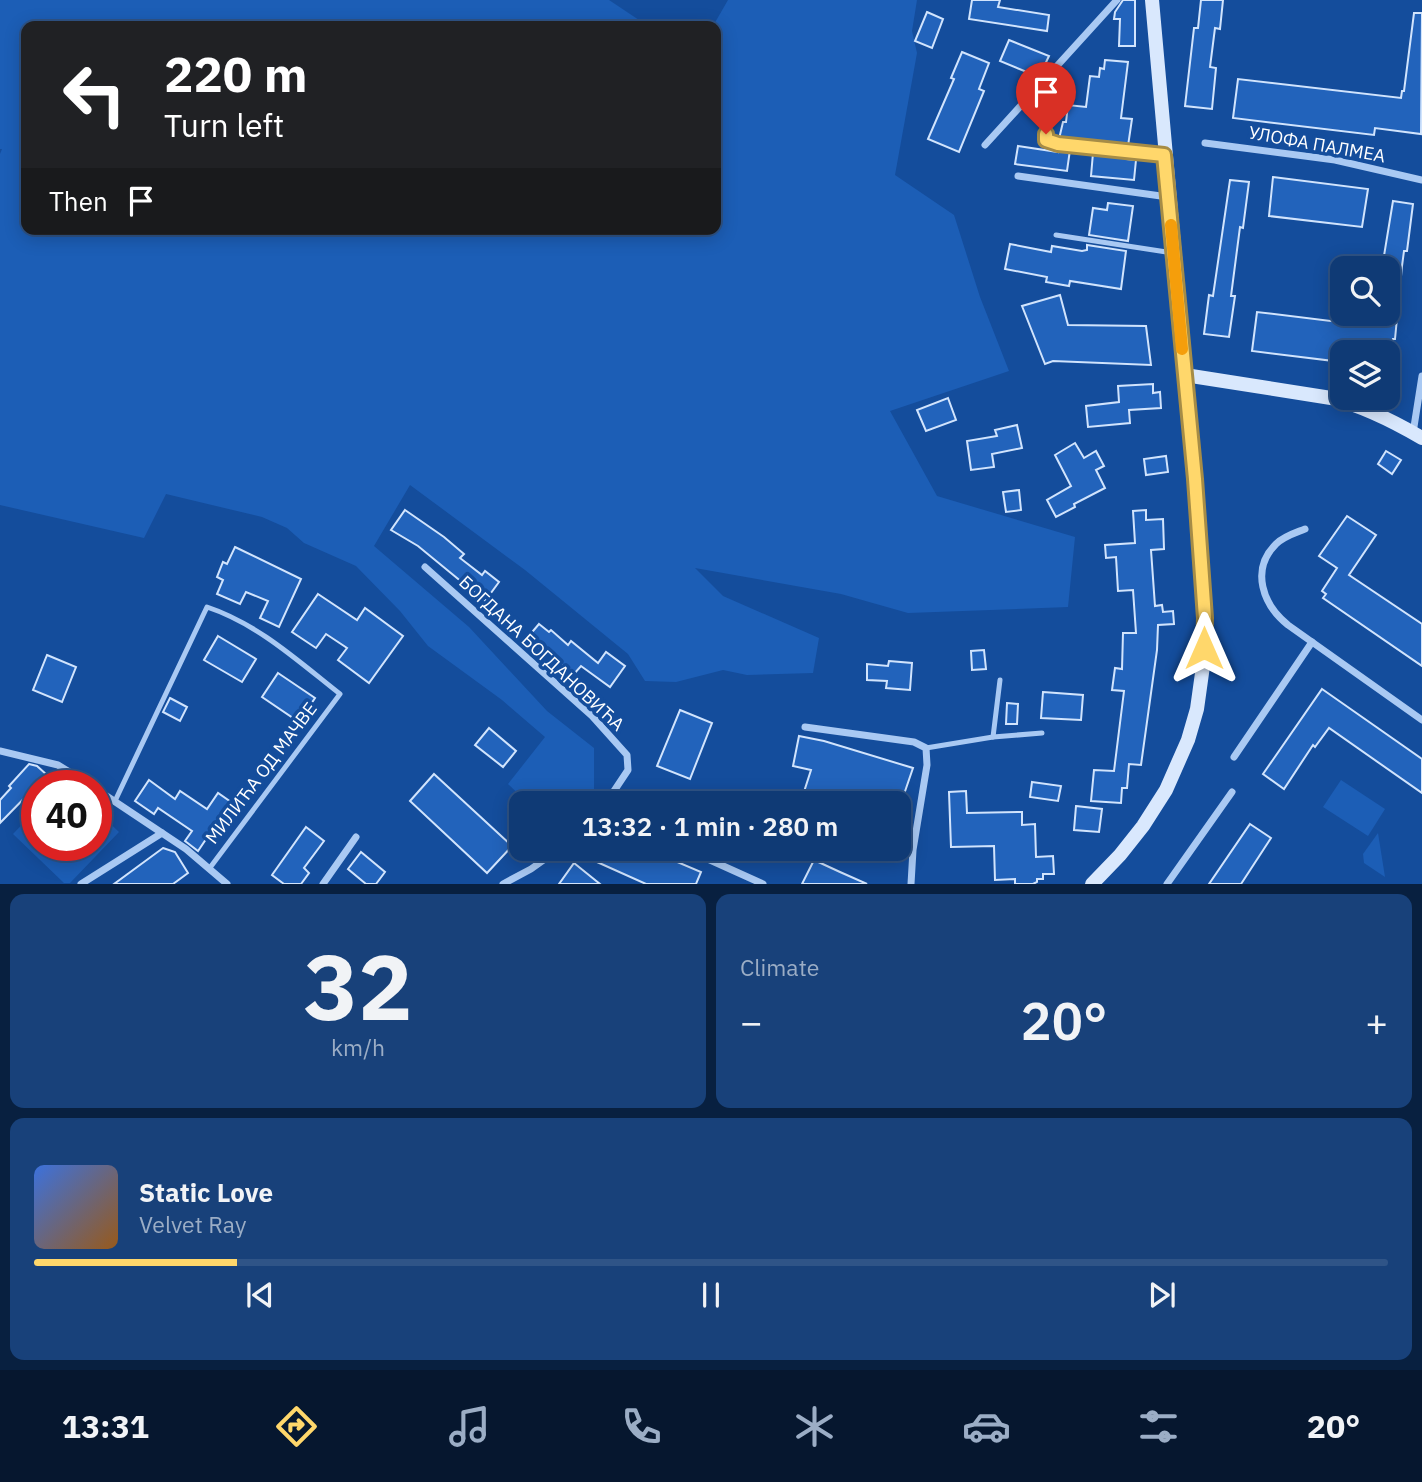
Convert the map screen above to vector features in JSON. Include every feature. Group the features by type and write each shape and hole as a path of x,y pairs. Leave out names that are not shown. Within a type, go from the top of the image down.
{"street":[{"path":"985,145 1117,0"},
{"path":"1092,884 1128,846 1166,790 1188,740 1197,709 1203,666 1205,618 1152,0"},
{"name":"УЛОФА ПАЛМЕА","path":"1205,143 1335,160 1422,180"},
{"path":"1018,176 1168,197"},
{"path":"1185,375 1352,403 1418,436 1422,376"},
{"path":"1305,529 1274,545 1264,564 1262,586 1269,607 1312,642 1422,720"},
{"name":"БОГДАНА БОГДАНОВИЋА","path":"425,567 592,716 627,755 628,770 614,791"},
{"path":"1234,757 1312,642"},
{"path":"805,727 915,742 926,748 927,765 913,850 911,884"},
{"path":"0,751 58,765 66,770"},
{"path":"1167,884 1232,792"},
{"name":"МИЛИЋА ОД МАЧВЕ","path":"112,799 162,833 227,884"},
{"path":"81,884 162,833"},
{"path":"323,884 356,838"},
{"path":"503,884 542,861"},
{"path":"712,861 763,884"}],"lane":[{"path":"1049,110 1046,140 1050,143 1164,155"},
{"path":"1056,235 1173,253"},
{"name":"МИЛИЋА ОД МАЧВЕ","path":"115,801 207,607 226,613 279,647 340,694 209,869"},
{"path":"993,737 1000,680"},
{"path":"926,748 993,737 1042,733"}],"shaded area":[{"path":"0,0 609,0 640,21 21,21 21,235 721,235 721,21 716,21 728,0 917,0 912,31 917,53 895,175 954,215 980,297 1009,371 890,411 937,496 1075,537 1068,607 908,613 841,594 695,568 723,596 819,638 813,673 747,675 723,670 676,682 645,681 628,654 525,570 410,485 374,546 469,627 547,711 594,748 594,791 515,791 508,784 545,737 502,700 428,646 400,611 356,566 304,543 287,528 262,517 166,494 144,538 0,505"},
{"path":"1341,780 1385,809 1368,836 1323,807"},
{"path":"112,825 119,832 112,839"},
{"path":"21,826 21,842 13,834"},
{"path":"1378,833 1385,877 1364,863 1363,854"},
{"path":"41,861 91,861 70,883 64,883"}],"building":[{"path":"972,0 1000,0 998,7 1049,15 1047,31 969,19"},
{"path":"1123,0 1135,0 1135,46 1119,46 1120,19 1114,19"},
{"path":"1201,0 1223,0 1220,29 1215,28 1210,67 1216,68 1212,109 1185,106 1194,28 1198,28"},
{"path":"927,12 943,19 932,48 915,41"},
{"path":"1414,13 1422,13 1421,134 1375,128 1374,135 1233,118 1238,79 1401,98"},
{"path":"1009,40 1049,56 1039,77 1000,61"},
{"path":"962,52 989,63 979,89 984,91 959,152 928,139 954,79 951,78"},
{"path":"1105,60 1128,62 1121,118 1132,119 1128,146 1059,139 1063,122 1066,122 1068,105 1086,107 1090,76 1099,77"},
{"path":"1018,146 1058,152 1058,149 1070,150 1067,171 1015,164"},
{"path":"1093,153 1127,156 1127,159 1136,160 1134,180 1091,176"},
{"path":"1273,177 1368,189 1362,227 1269,216"},
{"path":"1230,180 1249,182 1231,296 1235,296 1229,337 1204,334 1209,295 1213,296"},
{"path":"1393,201 1413,204 1400,287 1400,256 1384,256"},
{"path":"1108,203 1133,206 1128,241 1089,235 1093,208 1107,210"},
{"path":"1010,244 1051,252 1052,246 1082,251 1087,250 1087,245 1126,251 1121,289 1070,281 1069,286 1046,282 1047,277 1005,269"},
{"path":"1060,295 1068,325 1146,326 1151,365 1053,361 1045,364 1022,306"},
{"path":"1257,312 1330,321 1330,326 1396,326 1395,339 1330,340 1330,361 1252,351"},
{"path":"1153,384 1153,393 1160,392 1161,408 1129,410 1130,423 1088,427 1086,406 1119,402 1118,386"},
{"path":"948,398 956,420 926,431 917,410"},
{"path":"1017,425 1022,448 992,454 994,467 971,470 967,441 997,436 995,430"},
{"path":"1075,443 1084,458 1096,451 1104,466 1096,470 1105,488 1056,517 1047,500 1071,486 1055,455"},
{"path":"1386,451 1401,460 1392,474 1378,464"},
{"path":"1166,456 1168,472 1146,475 1144,459"},
{"path":"1019,490 1021,510 1006,512 1003,492"},
{"path":"405,510 444,537 464,554 460,558 482,575 485,571 499,582 485,601 418,546 391,530"},
{"path":"1146,510 1146,520 1163,519 1164,549 1151,550 1155,606 1162,605 1163,612 1173,611 1174,624 1158,625 1141,765 1129,764 1127,788 1122,788 1121,803 1091,801 1094,770 1114,771 1124,691 1112,690 1115,668 1122,669 1123,633 1136,633 1133,590 1118,591 1116,557 1106,558 1105,545 1135,543 1133,511"},
{"path":"1347,516 1376,535 1349,575 1422,624 1422,666 1323,598 1326,594 1322,591 1337,568 1319,556"},
{"path":"235,547 301,579 279,627 260,618 268,601 246,592 240,604 217,594 223,580 217,577 223,562 227,564"},
{"path":"318,594 357,620 365,608 403,636 369,683 338,660 347,648 326,634 316,648 292,632"},
{"path":"539,624 549,632 551,630 568,645 571,641 598,663 606,652 625,666 610,687 581,666 574,674 527,638"},
{"path":"218,636 256,659 242,682 204,660"},
{"path":"984,650 986,669 972,670 971,651"},
{"path":"47,655 76,667 62,702 33,690"},
{"path":"889,661 912,663 910,690 886,688 887,681 867,680 867,664 888,666"},
{"path":"278,673 315,698 299,722 262,697"},
{"path":"1322,689 1422,759 1422,793 1329,728 1315,747 1313,745 1284,789 1263,774"},
{"path":"1043,692 1083,695 1081,720 1041,718"},
{"path":"170,698 187,707 180,721 163,712"},
{"path":"1007,703 1018,704 1017,724 1006,724"},
{"path":"680,710 712,723 690,779 657,766"},
{"path":"489,728 516,751 503,767 475,745"},
{"path":"799,736 913,768 905,791 804,791 811,770 793,766"},
{"path":"29,764 41,770 24,770"},
{"path":"21,773 21,802 0,823 0,800 11,788 9,786"},
{"path":"434,774 509,843 509,849 487,873 410,801"},
{"path":"149,780 175,799 180,791 207,809 218,793 231,802 198,851 185,841 192,831 158,808 154,814 135,801"},
{"path":"1032,782 1061,786 1058,801 1030,797"},
{"path":"966,791 967,813 1022,812 1022,825 1035,824 1036,857 1053,856 1054,874 1043,874 1043,879 1037,879 1033,884 1015,884 1015,879 995,880 994,846 951,847 949,792"},
{"path":"1076,806 1102,809 1099,832 1074,830"},
{"path":"1250,824 1271,838 1241,884 1209,884"},
{"path":"306,827 324,841 304,868 309,873 301,884 284,884 272,875"},
{"path":"163,848 175,852 188,873 173,884 114,884"},
{"path":"361,852 385,872 376,884 366,884 348,869"},
{"path":"595,861 675,861 701,872 696,884 646,884"},
{"path":"814,861 816,861 867,884 802,884"},
{"path":"574,863 600,884 559,884"}],"slow traffic":[{"path":"1171,225 1182,349"}],"route":[{"path":"1046,134 1046,140 1050,143 1164,155 1195,479 1205,618 1204,648"}]}
